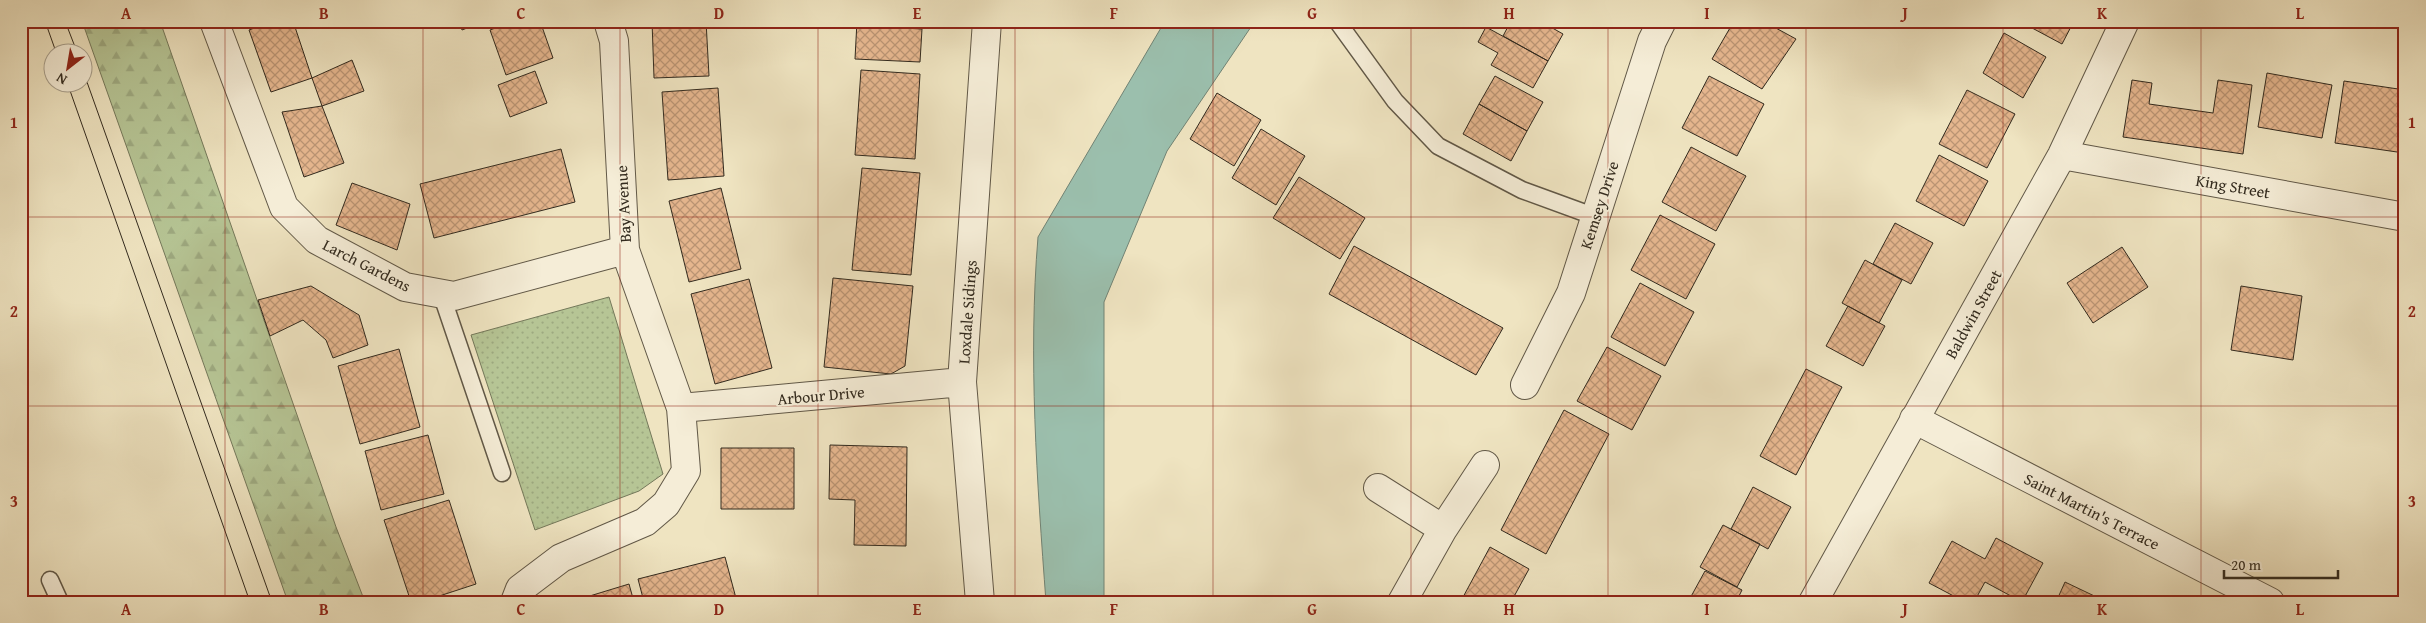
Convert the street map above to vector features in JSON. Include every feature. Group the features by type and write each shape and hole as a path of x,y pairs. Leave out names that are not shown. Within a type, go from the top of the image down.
{"street":[{"name":"Larch Gardens","path":"214,21 284,207 317,240 405,287 442,296 454,296 626,250"},
{"name":"Bay Avenue","path":"515,602 520,589 561,558 645,522 666,504 686,471 681,408 626,250 614,41 608,21"},
{"name":"Loxdale Sidings","path":"980,602 962,382 987,21"},
{"name":"Kemsey Drive","path":"1525,385 1571,293 1652,41 1662,21"},
{"name":"Baldwin Street","path":"1813,602 2062,155 2125,21"},
{"name":"King Street","path":"2062,155 2405,217"},
{"name":"Arbour Drive","path":"681,408 962,382"},
{"name":"Saint Martin's Terrace","path":"1914,419 2270,602"},
{"path":"1402,602 1443,528 1484,465"},
{"path":"1378,488 1443,528"}],"lane":[{"path":"1337,21 1395,101 1438,146 1522,190 1596,218"},
{"path":"442,296 502,473"},
{"path":"50,580 60,602"}],"green space":[{"path":"82,21 160,21 336,527 365,602 288,602 92,49 92,42 89,42"},
{"path":"609,297 663,474 639,491 535,530 471,335"}],"shaded area":[{"path":"1165,21 1255,21 1167,151 1104,302 1104,602 1046,602 1037,465 1034,374 1035,282 1038,237"}],"building":[{"path":"273,21 293,21 312,78 271,92 249,30"},
{"path":"459,21 485,21 462,30"},
{"path":"514,21 540,21 553,58 506,75 490,30"},
{"path":"652,21 706,21 709,76 654,78"},
{"path":"857,21 903,21 903,28 922,29 920,62 855,59"},
{"path":"1511,21 1540,21 1563,34 1548,61 1503,36"},
{"path":"1734,21 1763,21 1796,39 1762,89 1712,59"},
{"path":"2019,21 2074,21 2062,44"},
{"path":"1486,27 1548,61 1533,88 1491,65 1498,53 1478,42"},
{"path":"2004,33 2046,57 2023,98 1983,73"},
{"path":"352,60 364,91 322,106 312,78"},
{"path":"861,70 920,74 915,159 855,155"},
{"path":"535,71 547,103 510,117 498,85"},
{"path":"2267,73 2332,85 2322,138 2258,127"},
{"path":"1495,76 1543,102 1527,131 1479,104"},
{"path":"1709,76 1764,104 1737,156 1682,128"},
{"path":"2132,80 2152,83 2149,104 2213,113 2218,80 2252,85 2243,154 2123,137"},
{"path":"2344,81 2405,90 2404,153 2335,143"},
{"path":"718,88 724,176 668,180 662,92"},
{"path":"1967,90 2015,114 1987,168 1939,144"},
{"path":"1217,93 1261,120 1234,166 1190,139"},
{"path":"1479,104 1527,131 1511,161 1463,134"},
{"path":"322,106 344,163 304,177 282,112"},
{"path":"1261,129 1305,156 1276,205 1232,178"},
{"path":"1691,147 1746,176 1716,231 1662,202"},
{"path":"561,149 575,202 434,238 420,184"},
{"path":"1939,155 1988,181 1964,226 1916,201"},
{"path":"862,168 920,173 911,275 852,270"},
{"path":"1299,177 1365,218 1340,259 1273,218"},
{"path":"352,183 410,204 397,250 336,225"},
{"path":"721,188 741,269 689,282 669,201"},
{"path":"1660,215 1715,244 1686,299 1631,270"},
{"path":"1895,223 1933,243 1911,284 1873,264"},
{"path":"1354,246 1503,328 1476,375 1329,294"},
{"path":"2122,247 2148,287 2093,323 2067,283"},
{"path":"1865,260 1902,280 1879,323 1842,303"},
{"path":"833,278 913,286 905,366 891,374 824,367"},
{"path":"749,279 772,368 715,384 691,294"},
{"path":"1640,283 1694,312 1665,366 1611,337"},
{"path":"311,286 359,315 368,345 333,358 326,340 303,320 270,336 258,300"},
{"path":"2241,286 2302,296 2293,360 2231,350"},
{"path":"1848,306 1885,326 1863,366 1826,346"},
{"path":"1607,347 1661,376 1632,430 1577,401"},
{"path":"399,349 420,427 360,444 338,366"},
{"path":"1806,369 1842,387 1796,475 1760,456"},
{"path":"1564,410 1609,434 1546,554 1501,530"},
{"path":"428,435 444,494 381,510 365,451"},
{"path":"830,445 907,447 906,546 854,545 855,500 829,499"},
{"path":"721,448 794,448 794,509 721,509"},
{"path":"1753,487 1791,507 1768,549 1731,529"},
{"path":"449,500 476,584 421,602 411,602 384,520"},
{"path":"1723,525 1760,544 1737,587 1700,567"},
{"path":"1996,538 2043,563 2022,602 1985,582 1974,602 1965,602 1929,583 1952,541 1985,559"},
{"path":"1490,547 1529,569 1511,602 1467,602 1462,599"},
{"path":"725,557 737,602 644,602 638,579"},
{"path":"1705,571 1742,590 1736,602 1688,602"},
{"path":"2065,582 2107,602 2056,602"},
{"path":"629,584 634,602 570,602"}],"tram line":[{"path":"45,21 52,42"},
{"path":"65,21 73,42"},
{"path":"71,92 250,602"},
{"path":"91,92 272,602"}]}
